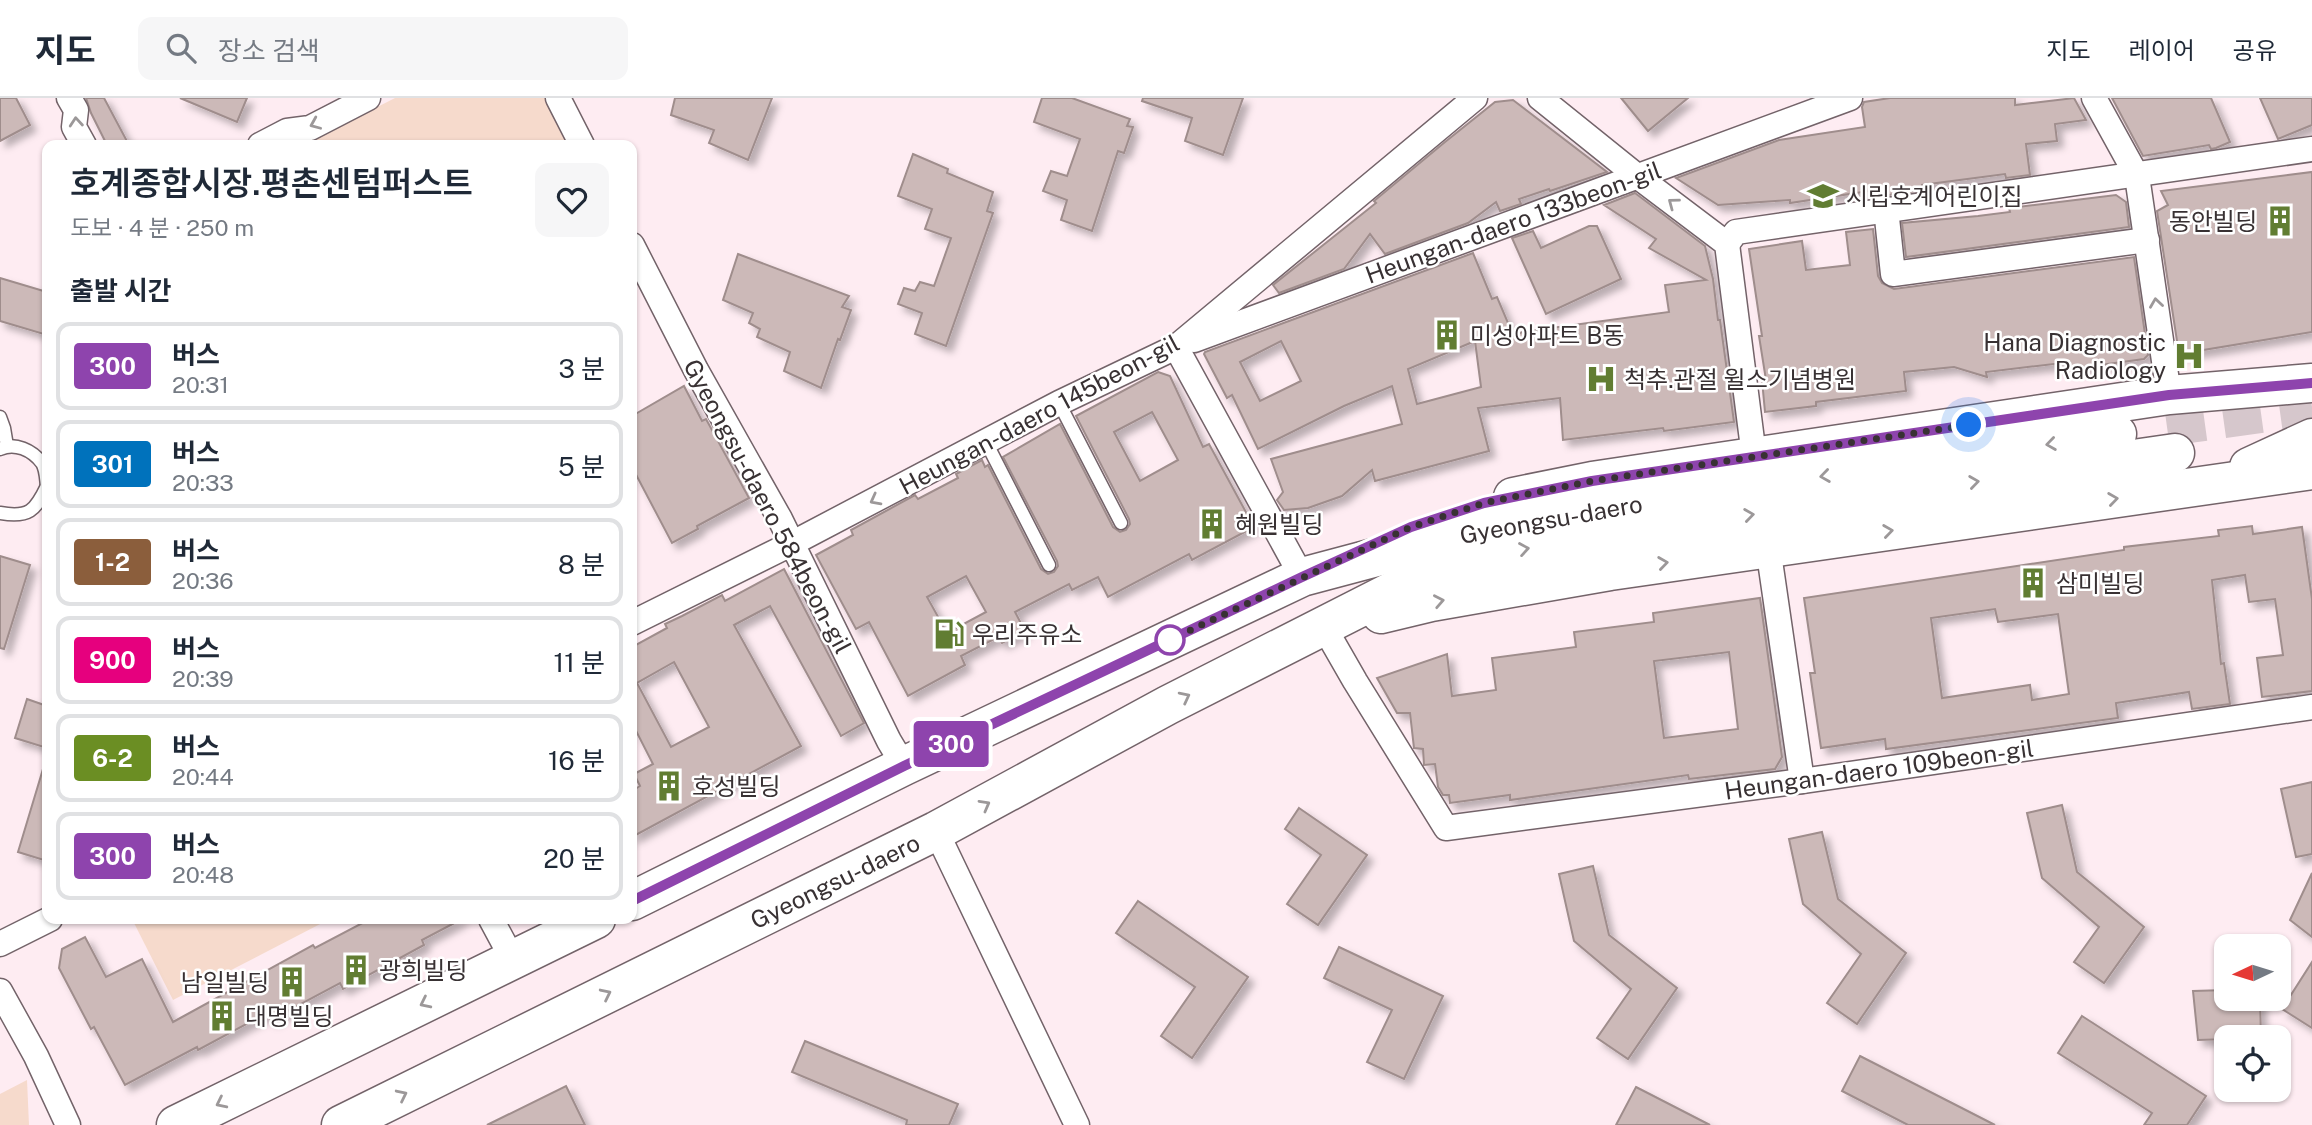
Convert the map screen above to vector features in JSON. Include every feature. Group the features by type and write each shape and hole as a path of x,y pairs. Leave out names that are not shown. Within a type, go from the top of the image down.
{"main road":[{"path":"1302,577 1411,527 1484,503 1592,481 1754,456 2170,425 2312,383"},
{"name":"Gyeongsu-daero","path":"637,899 904,766 1302,577 1486,528 1595,508 2170,425"},
{"name":"Gyeongsu-daero","path":"341,1125 936,831 1168,705 1422,576 1511,552 1623,533 2170,425"},
{"path":"2209,486 2312,438"},
{"path":"1324,627 1431,602 1768,547 2312,470"},
{"path":"176,1125 586,924"}],"street":[{"path":"69,98 76,110 74,127 80,140"},
{"path":"270,140 287,131 310,128 368,98"},
{"path":"558,98 579,140"},
{"name":"Heungan-daero 145beon-gil","path":"637,621 791,544 1059,402 1176,347 1475,98"},
{"path":"1540,98 1727,244"},
{"name":"Heungan-daero 133beon-gil","path":"1176,347 1850,98"},
{"path":"2094,98 2137,176 2170,425"},
{"path":"1754,456 1727,244 1735,232 2312,149"},
{"path":"1885,209 1893,274 2147,240"},
{"name":"Gyeongsu-daero 584beon-gil","path":"637,255 696,370 780,519 889,741 904,766"},
{"path":"1176,347 1302,577"},
{"path":"1768,547 1802,781"},
{"name":"Heungan-daero 109beon-gil","path":"1324,627 1354,681 1446,828 1802,781 2312,707"},
{"path":"936,831 1077,1125"},
{"path":"0,944 42,923"},
{"path":"494,924 513,960"},
{"path":"0,990 36,1056 68,1125"}],"lane":[{"path":"1059,402 1121,523"},
{"path":"0,417 4,428 3,448 28,449 42,463"},
{"path":"986,442 1049,565"},
{"path":"0,513 18,516 42,510"}],"shaded area":[{"path":"395,98 558,98 579,140 313,140"},
{"path":"135,924 320,924 173,1000"},
{"path":"27,1080 29,1125 0,1125 0,1094"}],"building":[{"path":"0,98 16,98 30,125 0,141"},
{"path":"86,98 104,98 126,140 104,140"},
{"path":"180,98 247,98 237,122"},
{"path":"675,98 772,98 748,160 709,143 714,130 671,115"},
{"path":"1042,98 1072,98 1130,119 1127,126 1133,127 1124,153 1118,151 1092,231 1061,220 1067,200 1043,191 1051,171 1067,176 1080,139 1034,122"},
{"path":"1143,98 1243,98 1223,155 1185,141 1192,118 1142,101"},
{"path":"1621,98 1688,98 1648,131"},
{"path":"1890,98 2015,98 2015,105 2074,98 2086,120 2055,124 2057,141 2026,144 2030,175 2006,178 2005,174 1922,185 1922,190 1889,195 1884,194 1883,189 1790,203 1790,200 1718,205 1676,178 1779,140 1865,127 1862,107 1864,102"},
{"path":"2112,98 2211,98 2230,142 2211,149 2209,145 2143,156"},
{"path":"2260,98 2312,98 2312,125 2278,139"},
{"path":"1513,100 1607,172 1519,199 1521,204 1500,211 1496,202 1468,223 1385,254 1370,234 1344,269 1279,293 1273,285 1376,203 1374,201 1445,142 1495,102"},
{"path":"913,154 948,169 947,173 993,192 987,211 993,213 946,346 915,334 922,313 898,304 904,288 915,291 920,282 934,286 951,238 925,229 932,209 898,196"},
{"path":"2312,172 2312,332 2179,354 2157,211 2168,205 2161,191"},
{"path":"1635,193 1705,246 1720,320 1734,422 1563,440 1560,398 1478,408 1489,451 1375,481 1372,470 1342,496 1308,508 1284,510 1277,500 1283,492 1271,459 1402,424 1392,386 1344,406 1258,449 1232,395 1227,398 1205,352 1473,253 1492,299 1497,297 1511,330 1499,336 1669,312 1665,285 1706,280 1649,248 1656,239 1604,205","holes":["1281,341 1301,381 1260,401 1240,362","1475,341 1481,387 1417,404 1408,369"]},
{"path":"2116,195 2126,202 2129,227 1906,257 1902,223 2010,212 2009,208"},
{"path":"1589,226 1597,226 1621,279 1546,314 1512,238 1533,231 1541,248"},
{"path":"1873,229 1878,276 1882,283 1894,289 2134,257 2148,355 2144,359 2071,369 2070,362 1986,372 1987,377 1954,367 1904,372 1906,391 1816,402 1816,406 1765,412 1762,380 1766,380 1759,336 1762,336 1749,249 1802,241 1806,270 1850,265 1846,232"},
{"path":"738,254 849,296 842,307 851,310 821,388 784,371 790,352 757,337 760,329 749,323 753,313 723,300"},
{"path":"0,278 42,291 42,334 0,321"},
{"path":"1158,372 1170,376 1203,447 1209,444 1254,527 1192,560 1189,554 1108,597 1098,577 1072,590 1069,584 1015,612 1025,631 1002,643 998,637 961,656 965,665 908,696 869,622 856,629 816,555 853,535 851,530 915,495 918,499 958,478 956,474 982,460 985,467 988,465 1041,569 1048,574 1054,572 1058,566 1057,561 1003,457 1060,424 1113,527 1120,532 1126,530 1130,524 1076,416","holes":["1152,412 1178,460 1140,481 1114,432","966,576 986,612 947,633 927,597"]},
{"path":"684,386 702,421 706,419 749,498 672,543 637,476 637,413"},
{"path":"2252,526 2253,534 2302,527 2312,599 2312,691 2262,697 2257,658 2283,655 2275,599 2249,602 2245,575 2212,580 2221,664 2224,663 2230,704 2192,709 2189,692 2116,703 2118,718 1886,749 1885,739 1821,748 1810,673 1815,673 1804,598 2124,550 2124,547 2219,536 2218,530","holes":["1995,609 1998,622 2058,614 2069,694 2032,700 2030,685 1942,698 1931,618"]},
{"path":"0,556 30,565 4,649 0,648"},
{"path":"784,569 864,723 841,736 770,606 734,625 801,746 637,834 637,788 640,786 637,772 653,764 637,733 637,683 637,644 667,628 665,624 722,595 725,601","holes":["674,662 709,727 671,747 637,683"]},
{"path":"1760,598 1782,757 1775,769 1689,779 1688,775 1510,800 1510,795 1450,803 1449,795 1443,795 1438,787 1435,764 1424,765 1423,749 1414,748 1410,713 1397,713 1377,678 1447,654 1452,696 1496,690 1492,658 1576,647 1574,632 1654,622 1653,613","holes":["1729,652 1738,729 1664,738 1654,661"]},
{"path":"27,699 42,704 42,746 15,738"},
{"path":"42,772 42,859 18,852"},
{"path":"2312,782 2312,854 2296,857 2281,789"},
{"path":"2062,805 2077,872 2144,927 2104,983 2074,962 2099,927 2042,878 2027,813"},
{"path":"1299,808 1367,855 1318,925 1287,904 1321,855 1285,829"},
{"path":"1822,832 1838,899 1906,953 1857,1024 1827,1003 1861,954 1803,904 1789,839"},
{"path":"1593,866 1609,935 1677,988 1628,1059 1597,1038 1631,989 1574,941 1559,874"},
{"path":"2312,873 2312,937 2290,920"},
{"path":"1138,901 1248,977 1192,1058 1161,1036 1195,987 1116,933"},
{"path":"361,924 452,924 422,940 424,945 343,989 340,983 271,1020 267,1013 125,1085 59,968 62,949 85,937 106,977 142,959 173,1022 313,945 315,948"},
{"path":"1339,947 1443,996 1404,1079 1367,1062 1392,1010 1324,978"},
{"path":"2312,962 2312,1028 2287,1012 2291,1012 2291,995"},
{"path":"2214,990 2214,1012 2260,1012 2261,1025 2214,1025 2214,1039 2198,1040 2193,991"},
{"path":"2082,1016 2206,1096 2187,1125 2144,1125 2152,1113 2058,1053"},
{"path":"805,1041 958,1104 949,1125 906,1125 907,1120 792,1072"},
{"path":"1860,1056 1995,1125 1908,1125 1842,1091"},
{"path":"566,1086 585,1125 487,1125"},
{"path":"1636,1087 1710,1125 1616,1125"}],"tunnel":[{"path":"2167,427 2312,407"}],"bus line":[{"name":"300","path":"637,899 904,766 1302,577 1411,527 1484,503 1592,481 2169,395 2312,383"}],"place":[{"name":"시립호계어린이집","path":"1823,196"},
{"name":"동안빌딩","path":"2280,221"},
{"name":"미성아파트 B동","path":"1447,335"},
{"name":"Hana Diagnostic Radiology","path":"2189,356"},
{"name":"척추.관절 윌스기념병원","path":"1601,379"},
{"name":"혜원빌딩","path":"1212,524"},
{"name":"삼미빌딩","path":"2033,583"},
{"name":"우리주유소","path":"949,634"},
{"name":"호성빌딩","path":"669,786"},
{"name":"광희빌딩","path":"356,970"},
{"name":"남일빌딩","path":"292,982"},
{"name":"대명빌딩","path":"222,1016"}],"route":[{"path":"1170,640 1163,643 1411,527 1484,503 1592,481 1969,425"}]}
